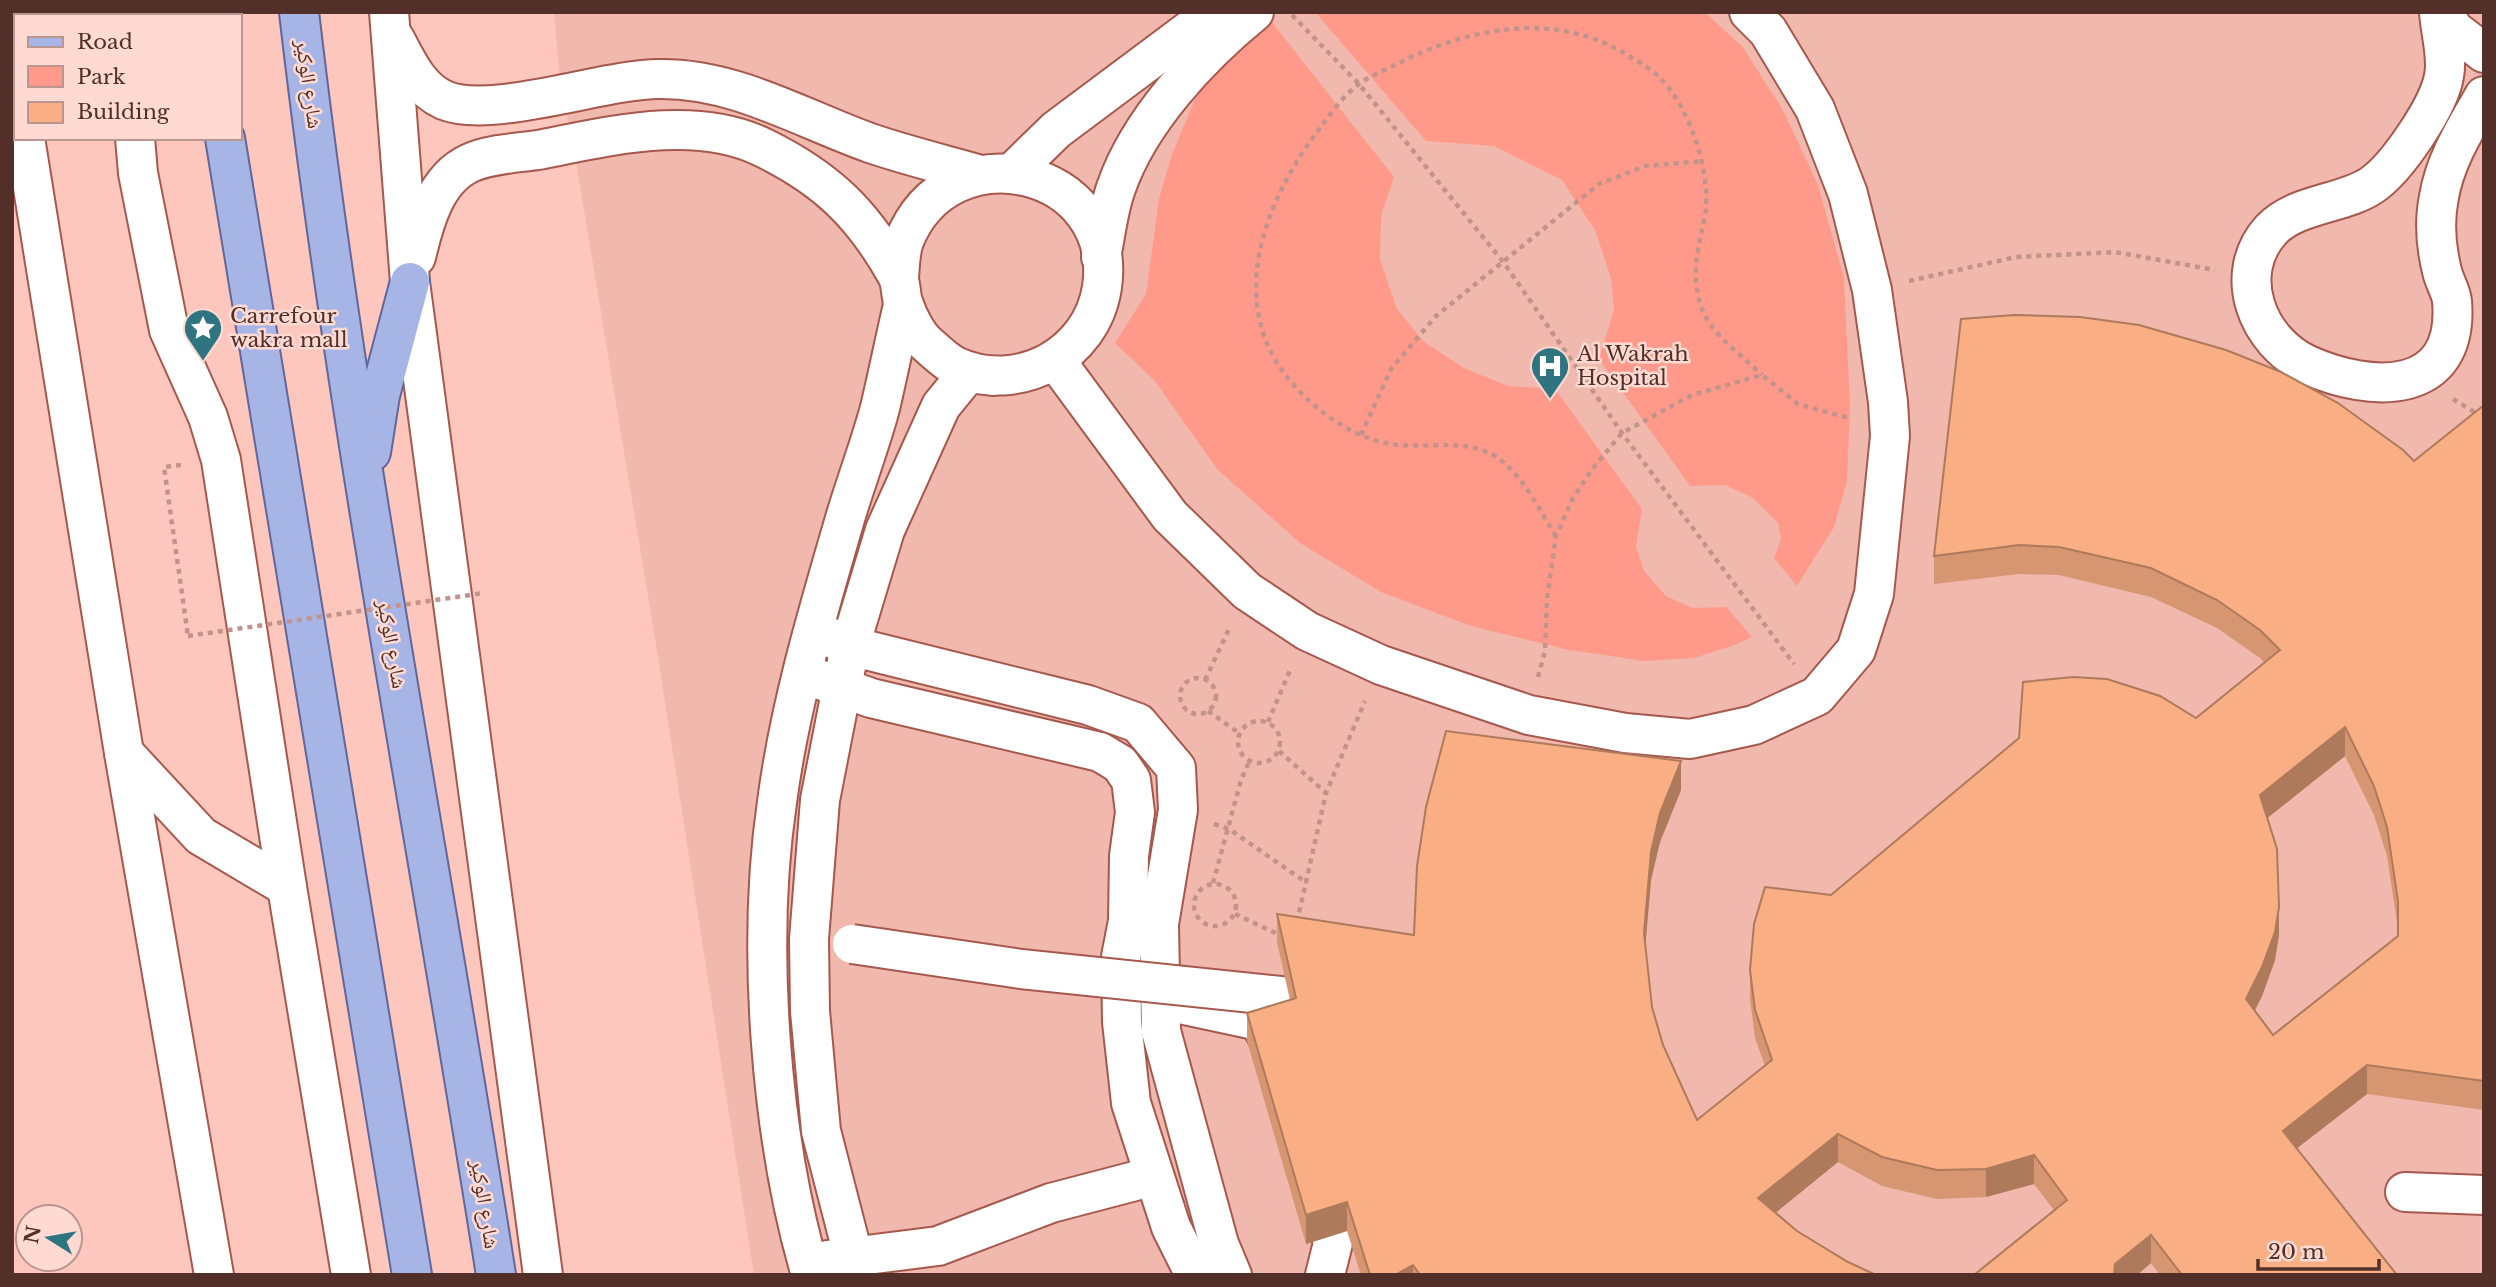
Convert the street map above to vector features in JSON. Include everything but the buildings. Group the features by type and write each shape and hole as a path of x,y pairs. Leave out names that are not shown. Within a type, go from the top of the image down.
{"main road":[{"name":"شارع الوكير","path":"298,22 365,489 460,1041 496,1275"},
{"path":"225,140 412,1275"},
{"path":"365,489 380,395 410,282"}],"street":[{"path":"1154,1176 1051,1203 938,1246 853,1255 809,1269 781,1137 766,931 776,803 814,631 879,410 901,291 903,243 920,212 945,188 995,173 1210,27 1254,12"},
{"path":"1056,361 1170,516 1247,591 1307,631 1381,664 1529,715 1625,733 1690,739 1754,725 1818,696 1856,650 1874,594 1890,436 1888,402 1872,290 1848,194 1815,108 1768,32 1749,12"},
{"path":"2439,12 2445,75 2415,139 2372,185 2308,208 2273,227 2256,248 2250,276 2253,305 2269,334 2294,359 2326,373 2364,384 2394,384 2417,376 2441,357 2448,334 2452,300 2441,270 2436,229 2439,196 2449,160 2484,96"},
{"path":"2444,12 2453,29 2484,53"},
{"path":"390,23 419,81 444,100 480,107 658,79 719,85 767,100 869,142 995,173 1044,181 1071,200 1091,226 1101,257"},
{"path":"390,23 410,282 543,1275"},
{"path":"853,1255 821,1131 810,1011 809,939 820,800 850,646 885,530 941,406 968,373 993,376 1026,373 1056,361 1078,341 1094,315 1102,286 1101,257 1115,190 1132,151 1174,92 1210,27"},
{"path":"410,282 425,219 451,177 471,162 573,143 674,130 720,131 761,146 810,172 851,208 901,291 923,340 954,366 993,376"},
{"path":"25,140 124,753 214,1275"},
{"path":"135,140 138,173 169,330 208,417 221,460 351,1275"},
{"path":"814,631 850,646 1088,705 1138,723 1176,768 1178,810 1159,924 1161,1031 1178,1102 1219,1244 1232,1275"},
{"path":"804,671 841,689 1100,752 1119,764 1131,780 1135,812 1129,856 1128,921 1121,957 1122,1022 1131,1103 1171,1227 1195,1275"},
{"path":"124,753 201,836 287,887"},
{"path":"766,931 1021,969 1310,999 1333,1065"},
{"path":"1161,1000 1259,1021 1281,1062 1289,1088"},
{"path":"1307,1152 1333,1242 1325,1275"},
{"path":"2405,1192 2484,1195"}],"path":[{"path":"1289,12 1359,84 1504,263 1622,432 1818,696"},
{"path":"1556,536 1531,495 1501,460 1475,448 1443,443 1398,445 1361,435 1322,414 1269,349 1258,309 1257,268 1273,203 1295,160 1329,116 1359,84 1416,54 1469,34 1520,28 1576,33 1626,54 1661,79 1689,121 1703,161 1706,211 1695,252 1701,308 1718,332 1762,375 1798,404 1840,414 1890,436"},
{"path":"1361,435 1391,369 1436,316 1599,184 1644,166 1703,161"},
{"path":"1872,290 2016,257 2115,253 2250,276"},
{"path":"1529,715 1545,651 1547,597 1556,536 1572,500 1622,432 1692,395 1762,375"},
{"path":"221,460 164,467 188,636 484,593"},
{"path":"1205,680 1247,591"},
{"path":"1268,722 1307,631"},
{"path":"1295,929 1326,793 1381,664"},
{"path":"1196,678 1205,680 1216,695 1208,711 1190,713 1180,698 1187,681 1196,678"},
{"path":"1208,711 1239,733"},
{"path":"1257,720 1268,722 1277,729 1281,740 1279,751 1271,761 1261,764 1249,762 1241,754 1237,744 1239,733 1247,724 1257,720"},
{"path":"1279,751 1326,793"},
{"path":"1213,883 1241,780 1249,762"},
{"path":"1178,810 1229,829 1307,883"},
{"path":"1213,883 1224,885 1233,892 1237,903 1235,914 1228,923 1217,927 1206,925 1197,918 1193,907 1196,896 1203,887 1213,883"},
{"path":"1235,914 1292,940"}],"shaded area":[{"name":"Al Wakrah Hospital","path":"554,12 2484,12 2484,1275 754,1275 658,657 573,143 561,93"}],"green space":[{"path":"1315,12 1704,12 1742,46 1783,110 1818,185 1844,278 1850,406 1847,481 1834,527 1797,586 1774,558 1781,539 1778,523 1753,498 1725,485 1690,486 1599,359 1614,310 1611,279 1596,232 1562,180 1494,146 1426,141"},
{"path":"1271,21 1394,177 1381,216 1380,259 1397,309 1423,341 1464,368 1508,386 1555,389 1642,509 1636,546 1644,571 1666,596 1692,608 1726,607 1752,637 1694,658 1645,661 1569,650 1471,626 1381,592 1300,543 1217,469 1155,381 1115,343 1146,294 1159,199 1172,154 1196,97 1227,53"}],"place":[{"name":"Carrefour wakra mall","path":"203,362"},
{"name":"Al Wakrah Hospital","path":"1550,400"}]}
